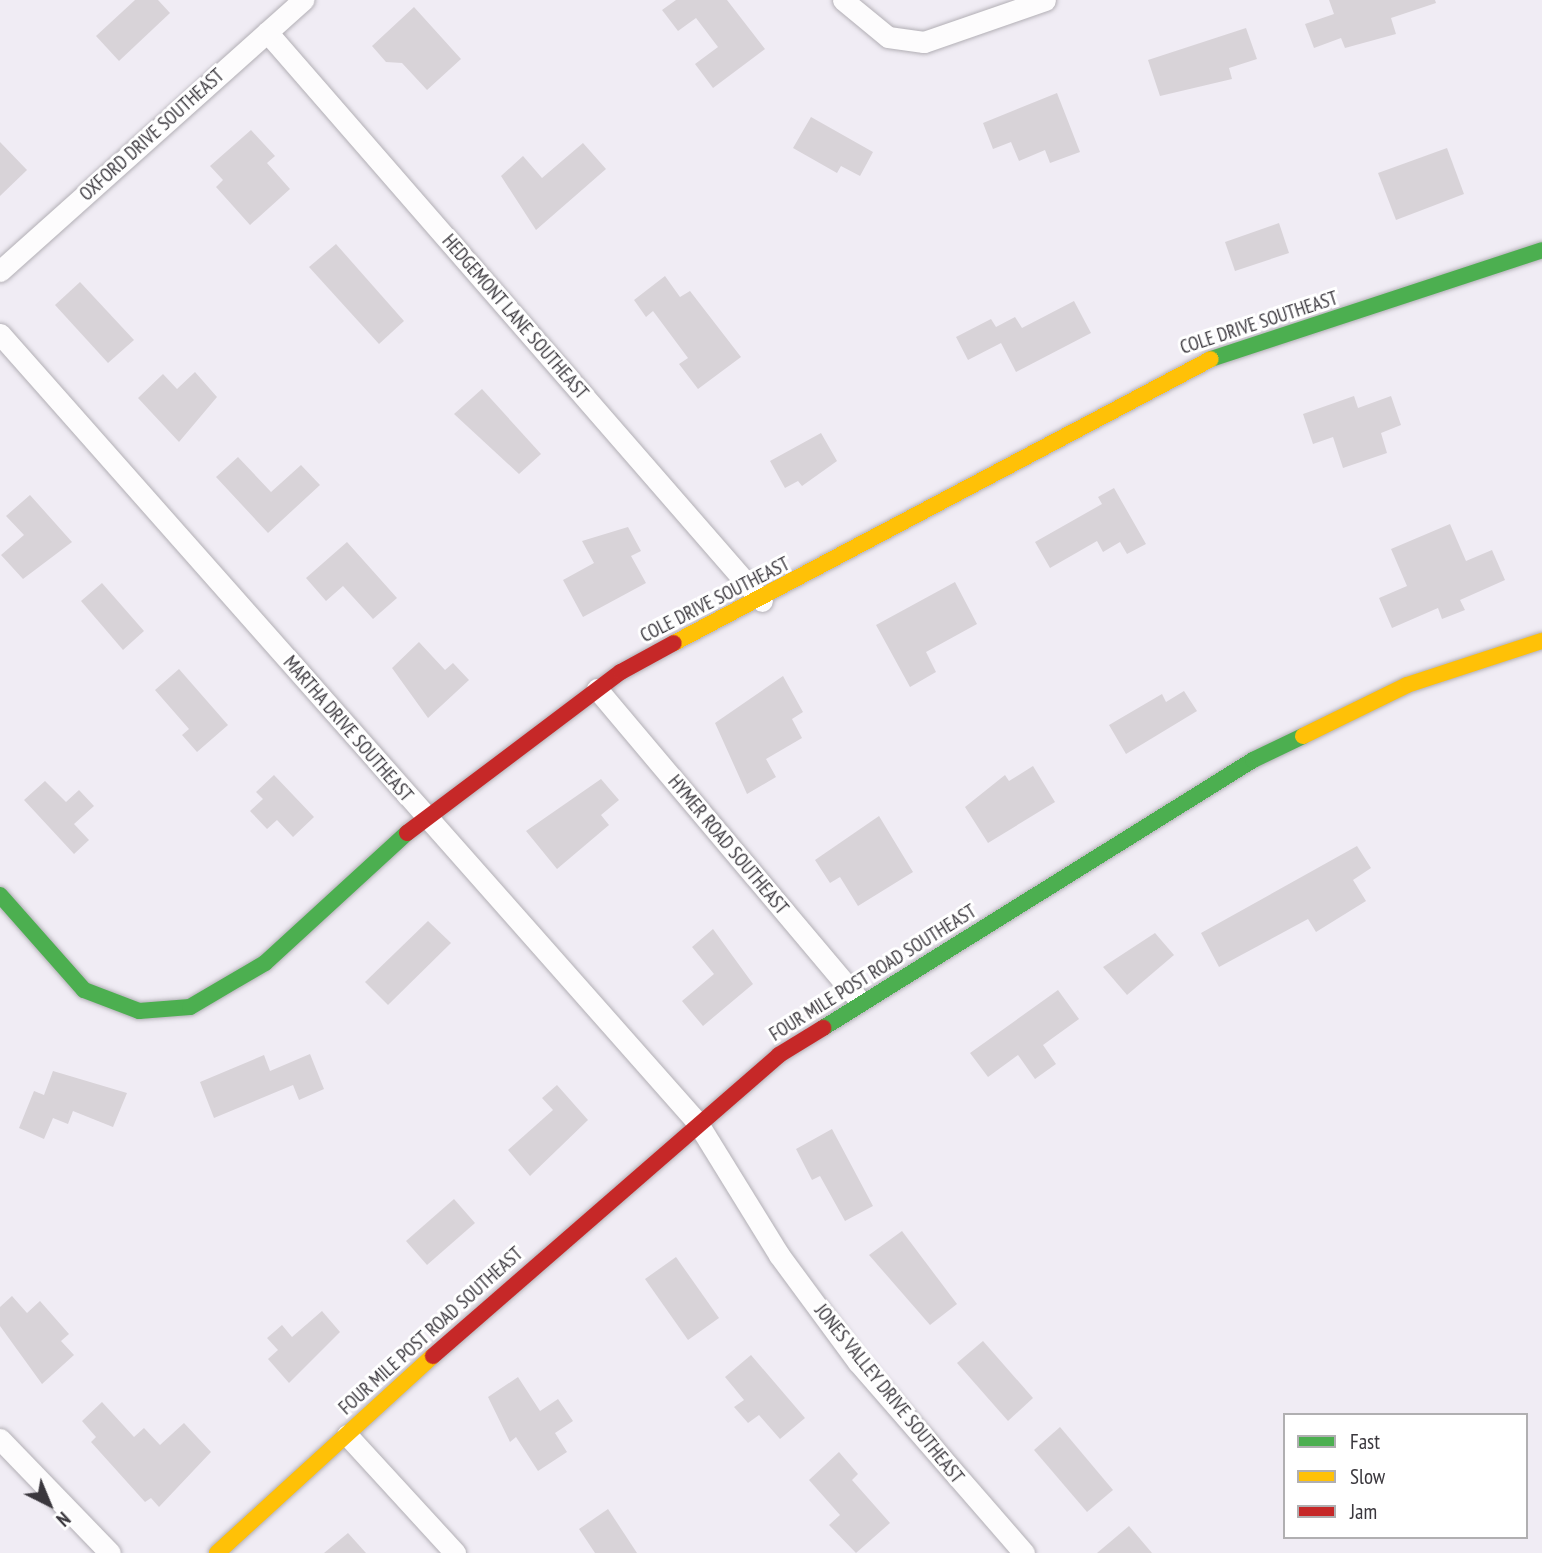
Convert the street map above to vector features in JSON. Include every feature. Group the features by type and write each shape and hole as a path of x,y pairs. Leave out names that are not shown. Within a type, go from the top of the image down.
{"street":[{"name":"OXFORD DRIVE SOUTHEAST","path":"0,271 303,0"},
{"path":"843,0 888,37 924,42 1045,0"},
{"name":"HEDGEMONT LANE SOUTHEAST","path":"268,32 762,601"},
{"name":"COLE DRIVE SOUTHEAST","path":"0,895 84,990 139,1011 190,1007 265,963 425,817 597,689 1189,366 1542,250"},
{"name":"MARTHA DRIVE SOUTHEAST","path":"0,334 697,1122"},
{"name":"FOUR MILE POST ROAD SOUTHEAST","path":"217,1553 697,1122 860,1001 1120,848 1253,760 1407,685 1542,641"},
{"name":"HYMER ROAD SOUTHEAST","path":"597,689 860,1001"},
{"name":"JONES VALLEY DRIVE SOUTHEAST","path":"697,1122 779,1255 858,1362 1024,1553"},
{"path":"347,1435 455,1553"},
{"path":"0,1439 110,1553"}],"building":[{"path":"135,0 158,0 170,13 119,61 96,36"},
{"path":"676,0 727,0 765,49 713,88 695,64 718,47 696,18 678,31 662,10"},
{"path":"1329,0 1435,0 1436,3 1391,18 1396,34 1345,48 1341,38 1314,48 1305,24 1334,14"},
{"path":"414,7 461,59 427,90 402,63 386,62 372,46"},
{"path":"1246,28 1257,59 1229,68 1232,79 1160,96 1148,60"},
{"path":"1057,93 1080,152 1050,163 1045,150 1019,161 1011,142 993,149 983,123"},
{"path":"811,117 873,152 860,176 841,166 837,173 793,148"},
{"path":"251,130 275,156 267,163 290,189 250,225 216,187 223,180 210,166"},
{"path":"0,142 27,170 0,196"},
{"path":"583,143 606,169 536,230 501,176 523,156 542,178"},
{"path":"1447,148 1464,194 1396,220 1378,173"},
{"path":"1279,223 1289,253 1235,271 1225,242"},
{"path":"336,244 404,321 379,344 309,267"},
{"path":"665,276 680,297 690,291 741,357 698,389 679,364 688,358 653,311 646,317 634,300"},
{"path":"80,282 134,340 108,363 55,305"},
{"path":"1074,301 1091,333 1016,372 1001,343 968,360 956,337 991,319 996,327 1015,317 1022,328"},
{"path":"195,372 217,397 179,442 138,398 163,374 177,389"},
{"path":"482,389 541,454 519,474 454,414"},
{"path":"1354,396 1358,408 1391,396 1401,425 1381,433 1387,453 1343,468 1333,437 1313,444 1303,414"},
{"path":"821,433 837,461 802,486 798,481 785,488 770,461"},
{"path":"238,457 271,492 301,465 320,485 268,533 216,477"},
{"path":"1114,488 1146,544 1127,554 1120,542 1103,552 1097,541 1050,568 1035,542 1102,504 1098,497"},
{"path":"30,495 72,542 23,579 1,555 24,535 6,516"},
{"path":"1450,524 1466,561 1492,550 1505,580 1460,600 1465,610 1442,619 1438,608 1392,628 1379,598 1407,586 1391,549"},
{"path":"628,527 641,551 631,556 646,583 583,617 563,580 594,563 582,541"},
{"path":"347,542 397,598 373,619 343,586 326,601 306,578"},
{"path":"955,582 977,624 926,652 936,672 910,687 876,625"},
{"path":"102,583 144,631 123,650 81,601"},
{"path":"419,642 445,670 453,663 469,680 428,718 392,668"},
{"path":"179,669 228,725 197,752 182,735 189,729 155,690"},
{"path":"783,676 803,712 792,719 802,738 766,759 776,777 747,794 715,723"},
{"path":"1184,691 1197,711 1126,754 1109,725 1162,694 1166,702"},
{"path":"1033,766 1055,802 988,843 965,807 1005,775 1009,781"},
{"path":"274,775 314,817 293,837 277,820 267,829 250,811 263,799 256,792"},
{"path":"601,779 619,800 601,815 609,825 557,869 526,831"},
{"path":"45,781 66,802 79,790 94,806 74,824 89,840 74,854 24,800"},
{"path":"879,816 913,872 858,906 840,877 830,883 815,860"},
{"path":"1357,846 1371,868 1353,880 1366,901 1316,932 1308,919 1219,967 1201,933"},
{"path":"428,921 451,943 388,1005 365,982"},
{"path":"713,929 753,984 703,1026 682,1001 714,974 692,947"},
{"path":"1155,933 1174,955 1127,995 1103,967"},
{"path":"1058,990 1079,1019 1043,1045 1056,1064 1035,1079 1018,1055 988,1077 970,1053"},
{"path":"310,1054 324,1089 299,1100 293,1085 214,1118 200,1082 264,1055 270,1071"},
{"path":"53,1071 127,1093 113,1127 73,1111 68,1124 53,1118 44,1139 19,1128 34,1091 44,1095"},
{"path":"557,1085 588,1120 530,1176 508,1150 553,1110 542,1098"},
{"path":"832,1129 873,1206 845,1221 820,1176 812,1180 796,1149"},
{"path":"454,1199 475,1223 427,1265 406,1241"},
{"path":"902,1231 957,1304 930,1325 869,1255"},
{"path":"676,1257 719,1318 688,1340 645,1279"},
{"path":"12,1296 27,1313 40,1301 69,1334 61,1341 74,1355 42,1384 0,1326 0,1307"},
{"path":"322,1311 340,1332 289,1383 268,1359 278,1350 267,1338 282,1325 292,1337"},
{"path":"983,1341 1033,1398 1008,1421 957,1363"},
{"path":"751,1355 805,1418 780,1439 759,1415 748,1423 734,1407 744,1400 725,1377"},
{"path":"518,1377 540,1411 558,1399 573,1421 555,1433 567,1452 538,1471 516,1437 510,1442 488,1397"},
{"path":"102,1402 134,1437 144,1428 160,1445 184,1423 211,1452 159,1507 151,1498 145,1502 91,1442 96,1437 82,1421"},
{"path":"1060,1427 1113,1490 1087,1512 1034,1450"},
{"path":"839,1452 858,1474 852,1480 890,1523 856,1553 829,1525 840,1515 809,1480"},
{"path":"608,1509 637,1553 595,1553 579,1529"},
{"path":"1129,1526 1152,1553 1097,1553"},
{"path":"348,1533 366,1553 324,1553"}],"traffic: fast":[{"path":"1211,359 1542,250"},
{"path":"823,1028 1253,760 1303,736"},
{"path":"0,895 84,990 139,1011 190,1007 265,963 407,833"}],"traffic: slow":[{"path":"674,643 1211,359"},
{"path":"1303,736 1407,685 1542,641"},
{"path":"217,1553 433,1356"}],"traffic: jam":[{"path":"407,833 621,672 674,643"},
{"path":"433,1356 779,1055 823,1028"}]}
